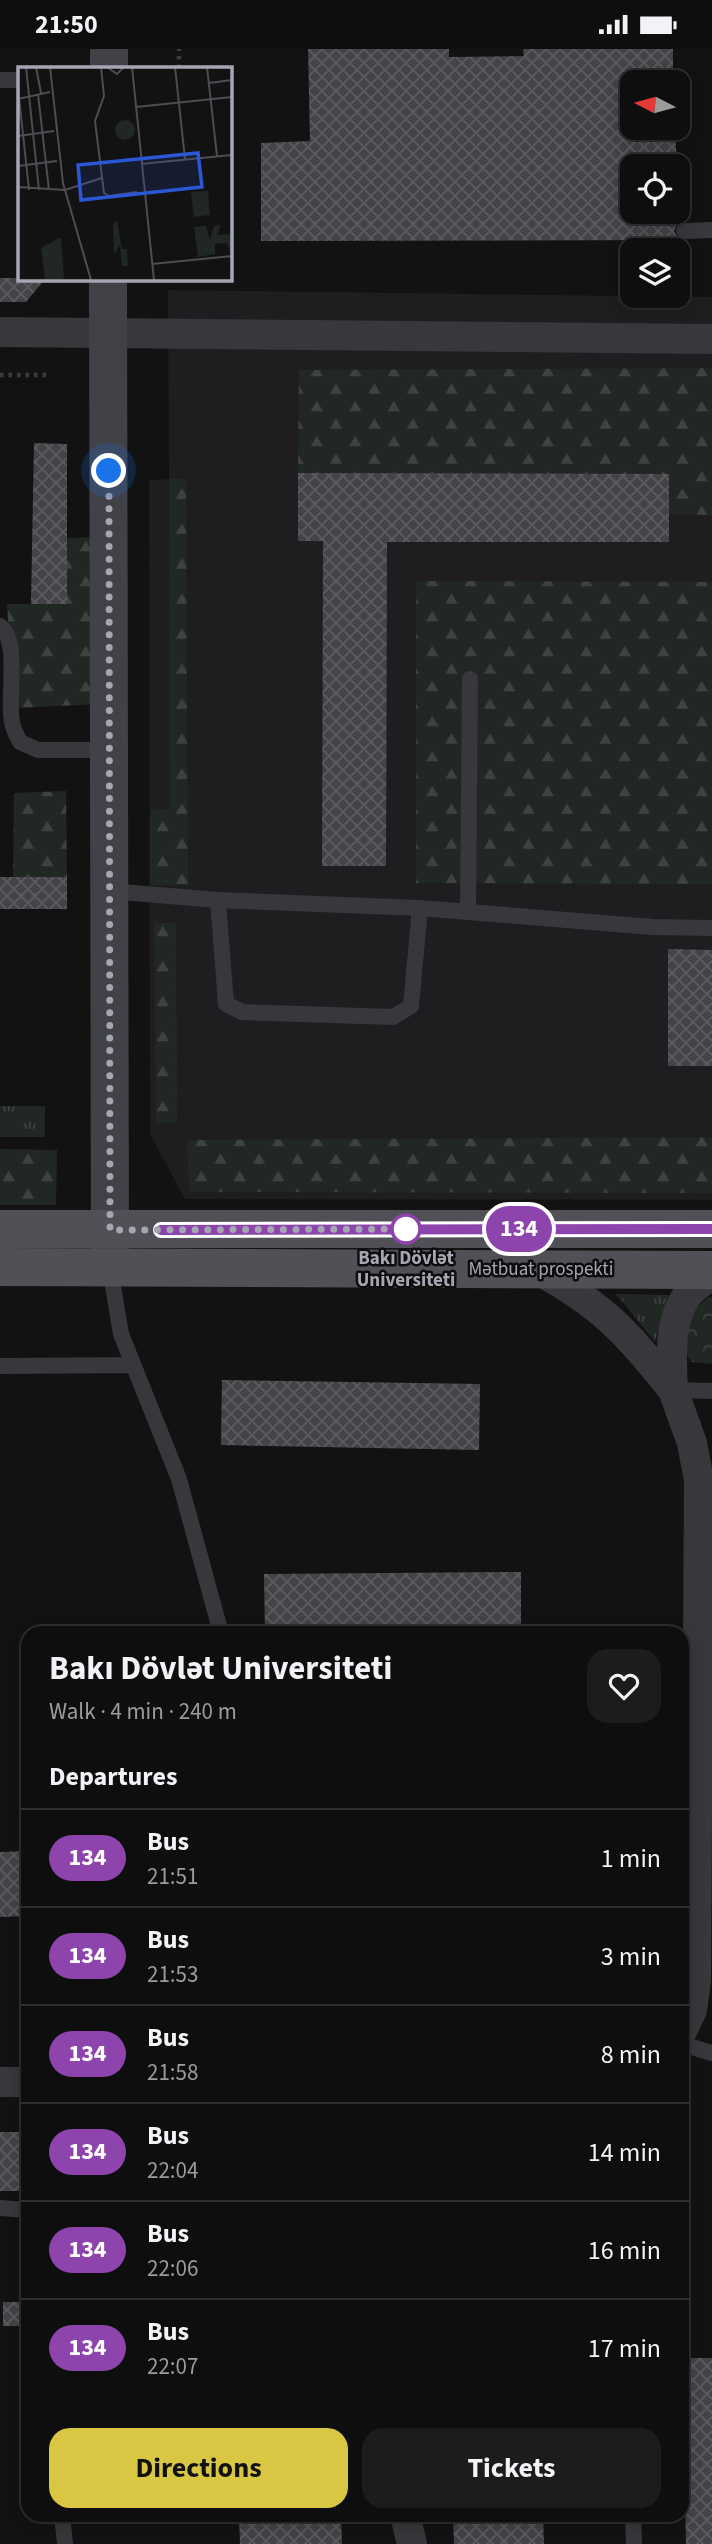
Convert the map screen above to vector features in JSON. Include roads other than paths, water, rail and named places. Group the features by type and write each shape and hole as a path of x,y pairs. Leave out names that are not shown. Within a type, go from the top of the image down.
{"main road":[{"name":"Mətbuat prospekti","path":"0,1229 62,1229 110,1212 161,1230 712,1229"},
{"name":"Mətbuat prospekti","path":"0,1267 712,1272"}],"street":[{"path":"109,49 109,67"},
{"path":"108,280 110,1268"},
{"path":"0,332 712,338"},
{"path":"536,1269 600,1308 623,1328 673,1390"},
{"path":"689,2016 696,1980 703,1901 706,1482 673,1390 671,1351 677,1316 687,1295 712,1272"},
{"path":"0,2083 21,2082"},
{"path":"407,2522 412,2544"}],"lane":[{"path":"0,80 18,80"},
{"path":"684,231 712,230"},
{"path":"0,626 6,630 11,649 12,725 20,742 38,750 111,750"},
{"path":"468,912 470,679"},
{"path":"109,891 218,900 420,908 712,928"},
{"path":"218,900 226,1004 242,1012 256,1013 393,1017 411,1006 420,908"},
{"path":"110,1268 113,1301 132,1365 179,1479 219,1626"},
{"path":"0,1366 132,1365"},
{"path":"673,1390 712,1391"},
{"path":"689,2046 712,2053"},
{"path":"0,2208 21,2210"},
{"path":"63,2522 65,2544"},
{"path":"633,2522 634,2544"}],"place":[{"name":"Bakı Dövlət Universiteti","path":"406,1229"}]}
